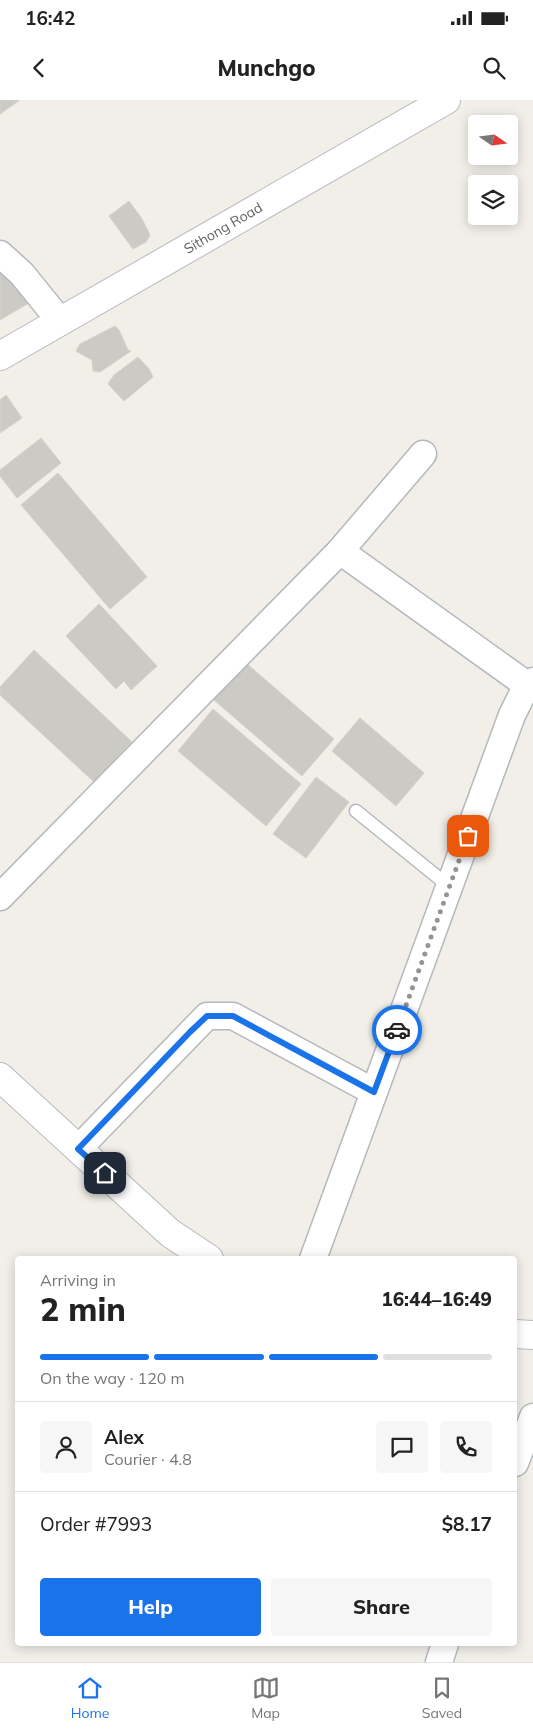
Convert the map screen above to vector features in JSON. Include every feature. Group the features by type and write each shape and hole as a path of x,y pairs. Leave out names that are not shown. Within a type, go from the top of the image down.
{"main road":[{"name":"Sithong Road","path":"0,356 446,100"},
{"path":"0,1077 170,1233 204,1256"},
{"path":"517,1334 533,1334"}],"street":[{"path":"0,254 22,274 60,321"},
{"path":"0,897 340,552 423,454"},
{"path":"314,1256 512,715 530,683 340,552"},
{"path":"78,1149 207,1016 233,1016 374,1092"},
{"path":"517,1458 533,1417"},
{"path":"439,1662 444,1646"}],"lane":[{"path":"356,811 450,887"}],"building":[{"path":"0,100 20,100 0,114"},
{"path":"129,201 142,219 150,235 146,242 133,249 109,216"},
{"path":"0,261 34,300 0,320"},
{"path":"115,326 119,330 128,350 131,351 100,372 93,371 92,360 76,351 80,344"},
{"path":"138,357 149,369 153,377 124,401 108,384 114,375"},
{"path":"6,395 22,418 0,433 0,400"},
{"path":"41,438 61,463 17,498 0,476 0,470"},
{"path":"58,473 147,577 110,609 21,505"},
{"path":"99,604 157,666 131,690 124,681 116,689 66,636"},
{"path":"34,650 132,742 94,782 0,695 0,687"},
{"path":"246,663 334,739 302,776 214,700"},
{"path":"213,709 301,784 266,826 178,751"},
{"path":"360,718 424,773 396,806 332,751"},
{"path":"316,777 349,802 306,858 273,834"}],"way so far":[{"path":"397,1030 468,836"}],"route":[{"path":"105,1173 78,1149 207,1016 233,1016 374,1092 397,1030"}]}
